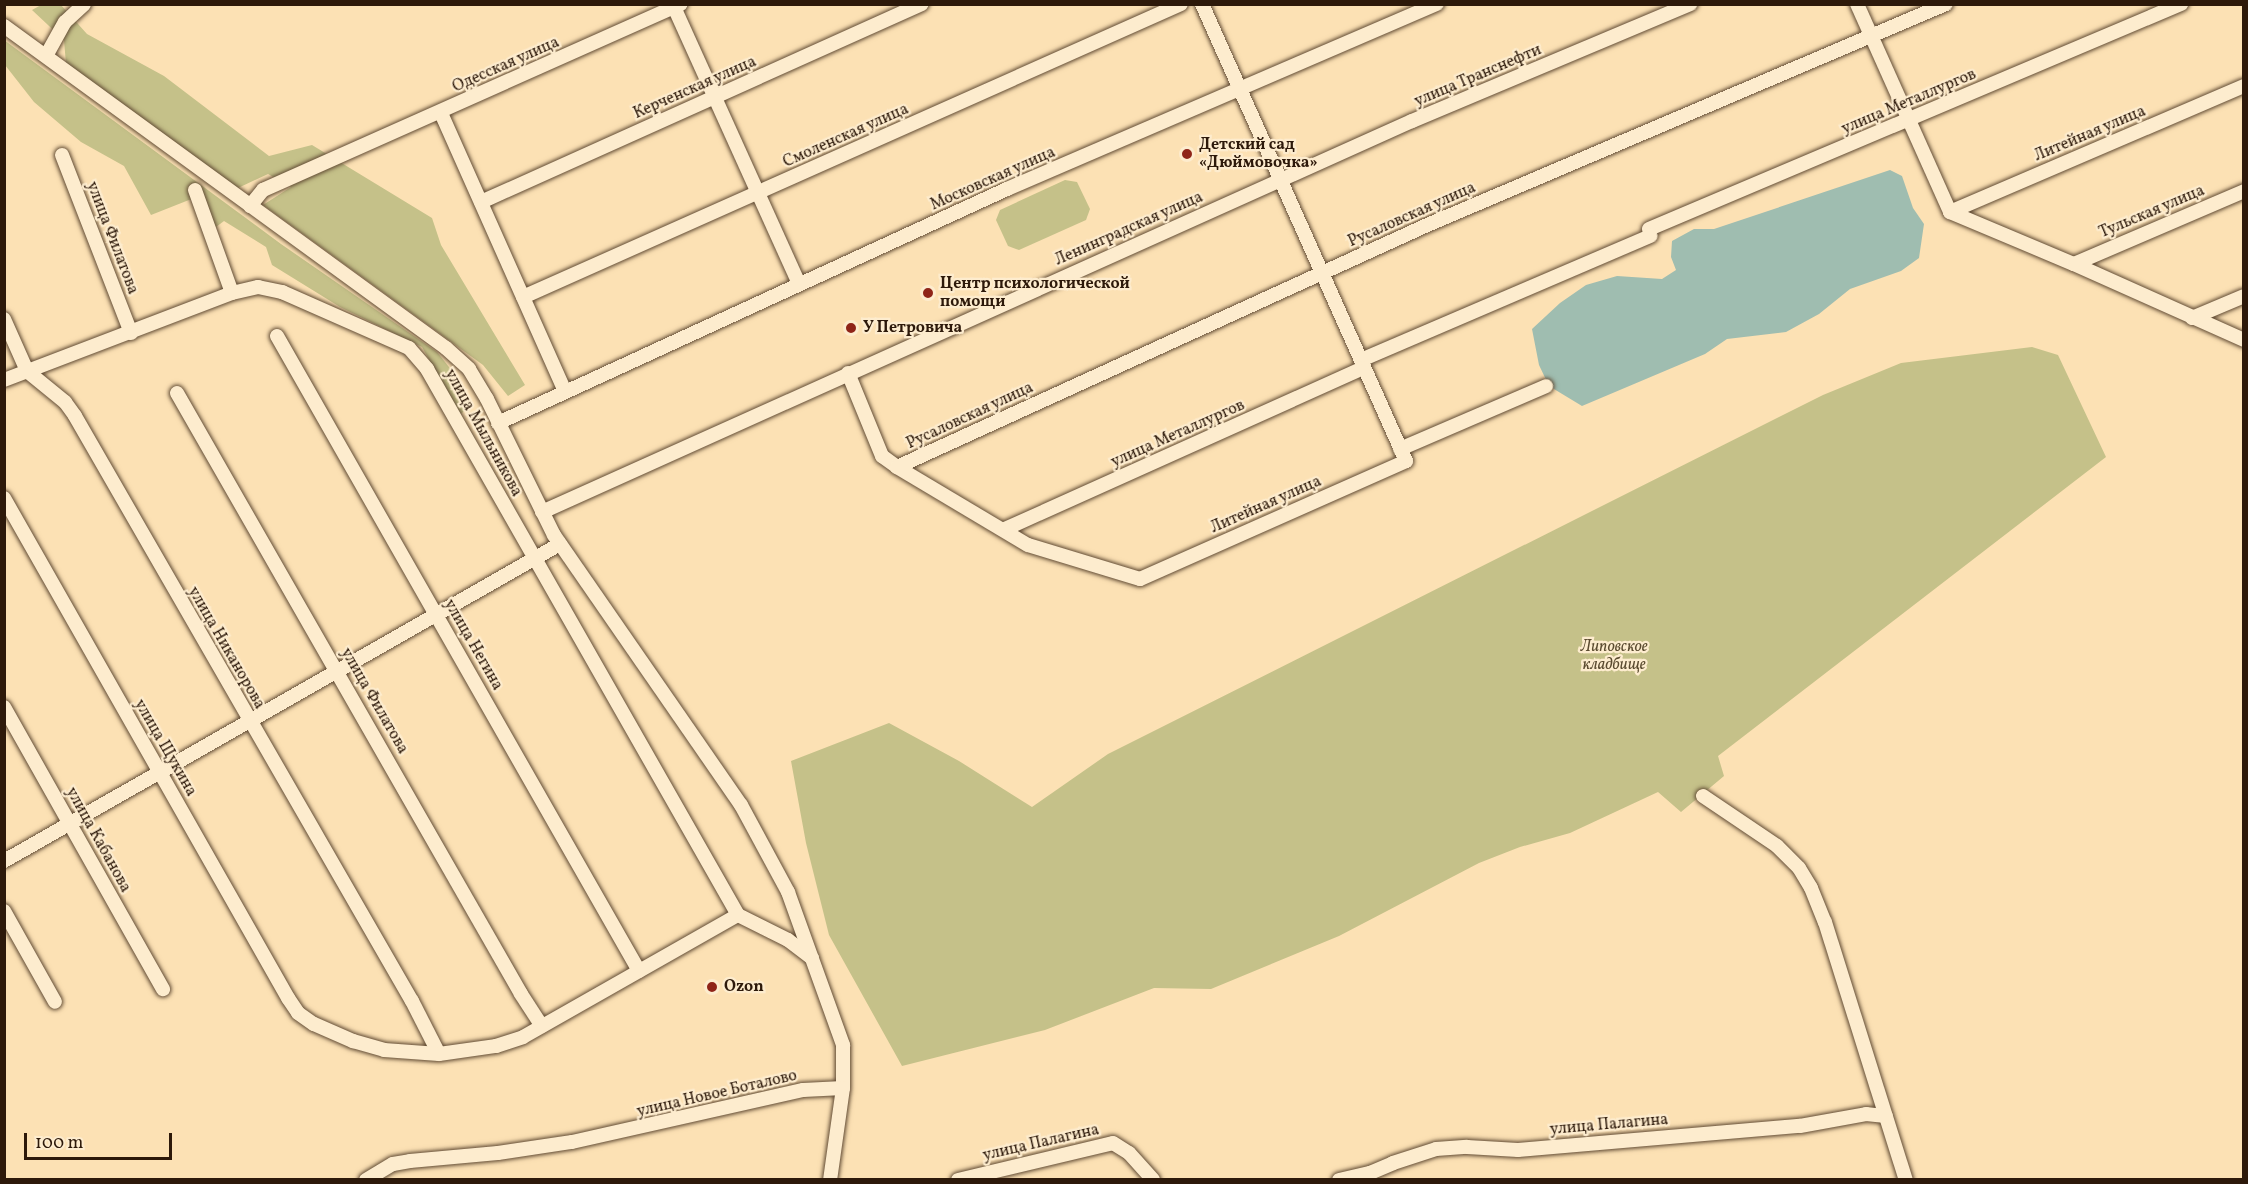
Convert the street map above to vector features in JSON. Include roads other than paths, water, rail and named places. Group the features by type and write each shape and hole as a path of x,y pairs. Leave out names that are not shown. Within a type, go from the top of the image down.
{"street":[{"path":"45,56 65,22 84,4"},
{"name":"Керченская улица","path":"481,202 922,4"},
{"name":"Смоленская улица","path":"523,297 1181,4"},
{"path":"1202,4 1403,455"},
{"name":"Московская улица","path":"498,423 1007,189 1437,4"},
{"name":"улица Транснефти","path":"1279,180 1690,4"},
{"path":"1857,4 1950,212 2074,264 2244,340"},
{"name":"Русаловская улица","path":"897,467 1323,273 1612,145 1946,4"},
{"name":"улица Металлургов","path":"1005,529 1650,232 2181,4"},
{"path":"677,6 713,98 799,284"},
{"name":"Одесская улица","path":"250,206 263,190 677,6"},
{"path":"4,26 458,358 477,382 560,544 741,805 776,866 841,1034 843,1088 830,1179"},
{"name":"Литейная улица","path":"1950,212 2244,86"},
{"path":"441,112 565,391"},
{"name":"улица Филатова","path":"62,155 131,333"},
{"name":"Ленинградская улица","path":"542,512 1279,180"},
{"path":"195,190 232,293"},
{"name":"Тульская улица","path":"2074,264 2244,191"},
{"name":"улица Мыльникова","path":"4,380 232,293 258,286 282,292 403,343 416,353 738,915"},
{"path":"2192,318 2244,296"},
{"name":"улица Никанорова","path":"4,319 27,371 69,407 248,721 412,1001 439,1054"},
{"name":"улица Негина","path":"277,336 639,971"},
{"path":"848,374 882,456 897,467 1005,529"},
{"name":"Литейная улица","path":"1005,529 1028,546 1140,579 1546,386"},
{"name":"улица Филатова","path":"177,393 521,994 542,1026"},
{"name":"улица Щукина","path":"4,498 298,1013 314,1024 371,1048 439,1054"},
{"path":"4,861 560,544"},
{"name":"улица Кабанова","path":"4,707 163,989"},
{"path":"1703,796 1777,846 1799,868 1811,888 1825,922 1906,1179"},
{"path":"4,910 55,1002"},
{"path":"439,1054 496,1046 523,1037 738,915 788,940 813,959"},
{"path":"788,940 803,932"},
{"name":"улица Новое Боталово","path":"366,1179 393,1164 507,1152 620,1133 821,1088 843,1088"},
{"name":"улица Палагина","path":"1339,1179 1370,1173 1393,1162 1436,1149 1467,1147 1518,1150 1800,1126 1866,1114 1886,1116"},
{"name":"улица Палагина","path":"958,1179 1113,1143 1129,1153 1153,1179"}],"place":[{"name":"Детский сад «Дюймовочка»","path":"1187,154"},
{"name":"Центр психологической помощи","path":"928,293"},
{"name":"У Петровича","path":"851,328"},
{"name":"Ozon","path":"712,987"}],"park label":[{"name":"Липовское кладбище","path":"1614,656"}]}
